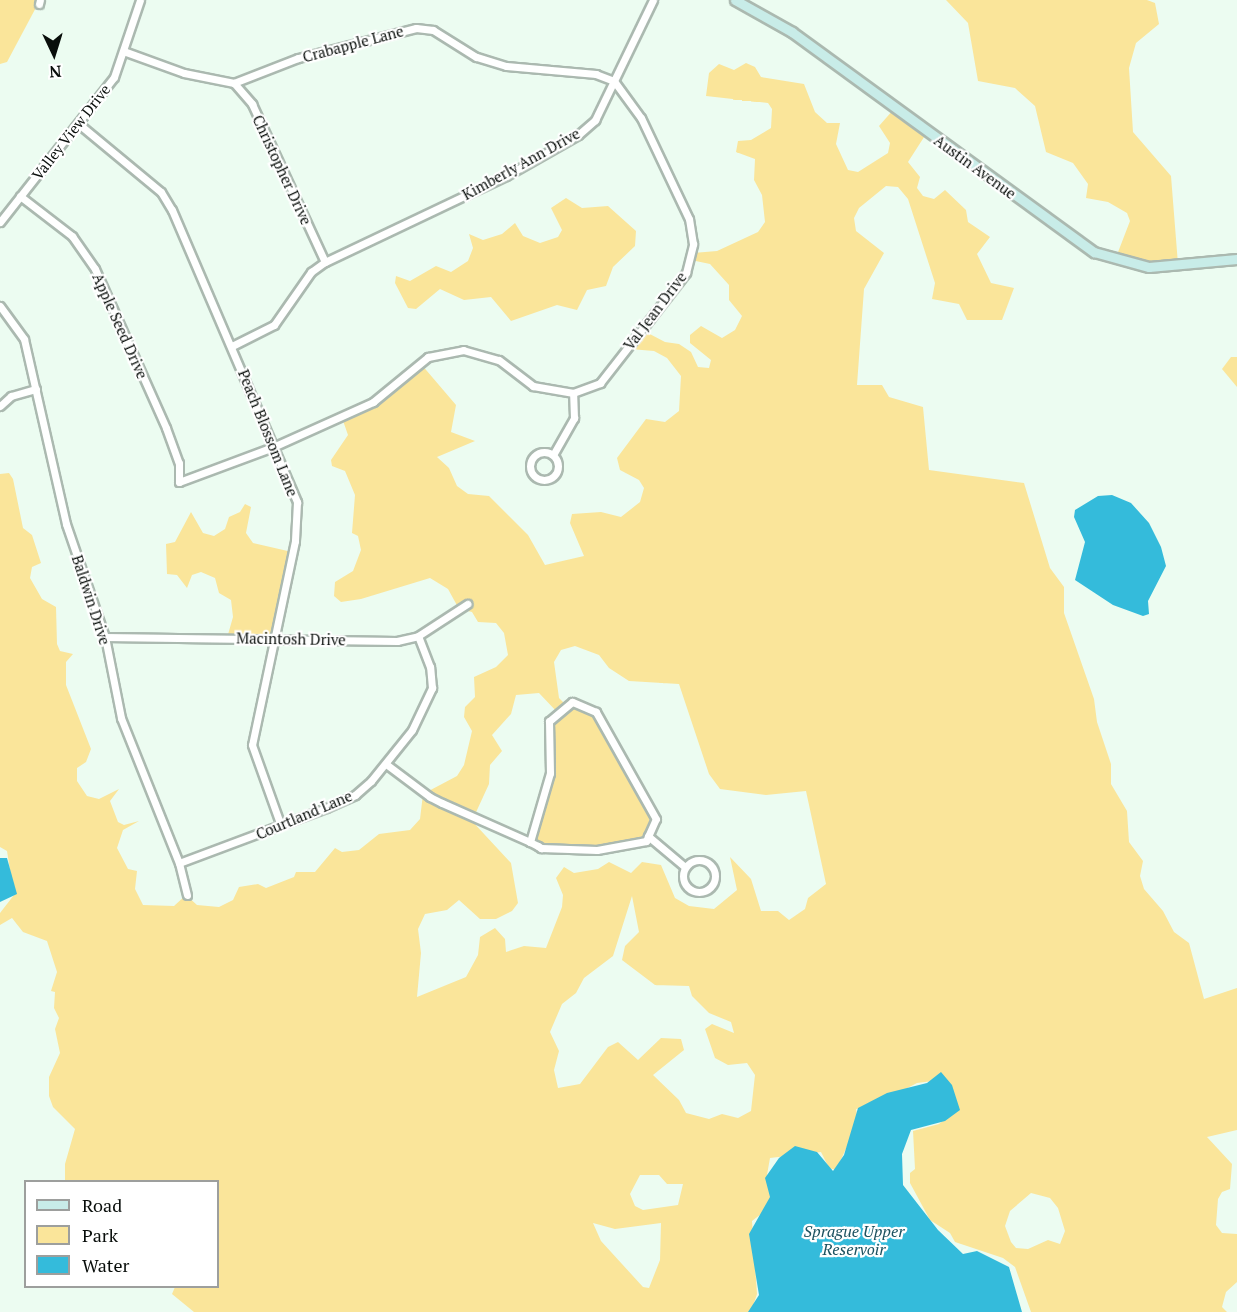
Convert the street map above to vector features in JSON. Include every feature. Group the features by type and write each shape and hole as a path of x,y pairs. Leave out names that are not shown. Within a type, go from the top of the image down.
{"street":[{"name":"Valley View Drive","path":"0,222 80,124 114,77 126,52 140,0"},
{"name":"Kimberly Ann Drive","path":"232,346 274,325 311,272 325,262 506,176 578,135 595,120 653,0"},
{"name":"Austin Avenue","path":"735,0 792,32 1094,252 1149,267 1237,259"},
{"name":"Crabapple Lane","path":"234,83 298,58 416,28 434,30 476,57 506,66 596,74 614,81"},
{"path":"126,52 184,73 234,83"},
{"name":"Val Jean Drive","path":"573,393 600,383 686,273 693,244 689,219 665,165 637,110 614,81"},
{"name":"Christopher Drive","path":"234,83 252,104 325,262"},
{"name":"Peach Blossom Lane","path":"80,124 161,192 232,346 297,502 298,517 252,745 280,823"},
{"name":"Apple Seed Drive","path":"20,196 72,236 95,269 169,436 178,463 179,482 273,447"},
{"name":"Baldwin Drive","path":"0,306 24,339 66,524 105,637 121,718 178,863 187,895"},
{"path":"273,447 373,402 428,357 463,350 499,360 533,386 573,393 574,418 553,455"},
{"path":"0,406 11,396 36,388"},
{"path":"544,452 553,455 558,468 555,476 541,481 533,476 530,462 535,455 544,452"},
{"name":"Macintosh Drive","path":"105,637 397,641 418,636 467,604"},
{"name":"Courtland Lane","path":"178,863 355,795 386,764 412,730 432,687 430,667 418,636"},
{"path":"386,764 430,797 530,843 541,848 597,850 646,841 656,819 596,712 572,702 549,721 550,773 530,843"},
{"path":"648,836 685,867"},
{"path":"698,860 708,863 714,872 713,882 701,891 691,889 684,882 685,867 698,860"}],"green space":[{"path":"0,0 40,0 7,62 0,64"},
{"path":"946,0 1147,0 1155,3 1159,24 1136,43 1129,68 1133,132 1171,176 1178,264 1115,260 1130,221 1127,213 1108,202 1086,198 1088,184 1073,163 1046,152 1035,106 1015,88 978,81 968,23"},
{"path":"746,63 755,67 761,77 804,84 815,112 827,123 840,123 836,144 848,170 858,172 888,153 890,143 879,126 894,109 926,134 908,162 920,177 917,188 923,196 934,199 945,190 966,210 968,222 990,237 977,254 991,283 1014,288 1002,320 967,320 959,304 932,299 935,283 908,199 898,187 886,186 859,208 854,218 856,231 884,253 864,289 857,385 882,385 889,397 923,407 929,470 1024,483 1050,568 1064,587 1064,613 1094,699 1097,722 1111,764 1111,784 1127,811 1129,842 1143,861 1140,876 1144,889 1163,911 1174,932 1189,943 1204,999 1237,988 1237,1130 1207,1137 1232,1164 1230,1189 1222,1192 1218,1199 1216,1225 1222,1233 1237,1234 1237,1282 1226,1292 1222,1307 1227,1312 1031,1312 1015,1267 1003,1258 955,1242 950,1233 930,1220 910,1183 910,1173 915,1169 913,1131 939,1124 950,1115 940,1080 917,1083 873,1106 856,1109 860,1131 852,1136 836,1170 829,1168 821,1152 770,1158 767,1175 774,1204 752,1221 757,1294 751,1312 194,1312 172,1294 175,1288 219,1288 219,1180 65,1180 65,1164 75,1129 53,1107 49,1096 49,1077 60,1053 55,1029 59,1018 54,1008 55,992 51,991 57,972 47,941 23,932 12,918 0,925 0,913 14,895 7,851 0,847 0,474 9,473 13,479 23,528 32,535 41,563 32,567 30,578 42,599 56,607 57,644 60,651 73,654 66,662 66,685 91,749 86,762 77,768 77,781 87,796 99,799 119,789 110,801 118,822 124,825 139,821 123,830 117,848 128,869 137,871 135,889 143,905 174,906 186,895 197,905 219,907 233,900 239,887 258,884 266,888 294,877 296,872 315,872 335,848 342,852 359,850 379,834 410,830 420,819 423,794 457,776 464,765 472,731 464,717 465,707 475,697 474,677 496,667 508,655 504,633 496,623 478,622 472,612 459,609 448,589 430,578 361,599 341,602 334,596 335,582 353,571 361,550 358,536 352,533 355,495 345,471 332,466 331,460 348,435 341,415 381,394 421,364 456,405 451,432 475,441 437,457 449,468 457,486 468,494 489,496 528,535 545,565 584,556 570,523 572,514 601,512 621,517 640,502 644,488 639,480 620,470 617,458 646,419 665,422 679,411 681,376 667,358 654,351 630,349 644,331 665,342 679,344 691,352 698,367 709,368 711,360 690,343 690,335 701,326 722,338 735,330 742,316 729,300 729,285 710,264 691,260 693,253 717,251 758,232 765,222 762,195 754,180 755,159 736,152 738,141 751,140 771,128 772,109 768,103 706,96 709,73 719,64 734,70","holes":["575,646 599,655 609,668 629,681 679,684 709,774 720,789 766,795 806,791 826,884 808,898 805,909 789,920 778,911 761,911 751,879 730,857 737,890 714,909 689,906 675,898 661,865 642,862 631,873 609,862 598,869 574,873 564,867 556,878 563,895 562,907 546,948 524,946 506,952 505,939 495,928 480,937 478,955 466,977 417,997 421,953 418,929 425,914 447,910 459,900 480,919 496,919 512,911 518,903 511,863 472,821 489,784 490,765 502,751 492,735 511,714 516,695 539,693 558,713 547,728 550,773 528,838 554,847 605,850 635,845 648,834 650,811 600,723 589,710 569,708 559,698 554,662 561,650","632,896 639,932 625,946 622,960 655,985 689,986 692,996 709,1013 731,1022 734,1033 712,1024 705,1029 715,1058 728,1065 747,1063 755,1075 751,1111 738,1118 722,1114 709,1119 686,1113 679,1100 653,1075 684,1050 681,1039 661,1038 638,1060 618,1042 608,1047 580,1084 558,1088 554,1070 559,1051 550,1032 562,1004 576,993 584,978 613,956","640,1175 659,1175 667,1184 683,1184 678,1205 643,1210 635,1206 630,1194","1031,1193 1050,1198 1058,1208 1065,1231 1060,1244 1048,1240 1028,1249 1016,1248 1005,1226 1010,1211","593,1223 615,1229 661,1223 660,1260 649,1288 643,1287 601,1241"]},
{"path":"566,198 582,208 608,206 636,231 635,246 613,267 606,286 587,290 577,310 557,305 511,321 491,297 464,300 440,289 416,309 408,308 395,283 396,276 410,281 436,266 451,272 468,261 473,248 469,234 483,240 502,234 515,223 523,236 540,243 558,237 562,230 551,208"},
{"path":"1231,357 1237,357 1237,387 1222,369"},
{"path":"245,504 251,507 246,533 253,543 292,552 274,640 227,638 233,617 231,600 219,593 215,578 201,572 192,575 187,588 177,575 167,574 166,544 175,542 191,512 203,533 214,536 225,529 229,517 240,512"}],"water":[{"path":"1112,495 1131,503 1149,523 1161,547 1166,566 1148,601 1149,614 1143,616 1113,605 1075,580 1085,542 1074,517 1075,510 1098,496"},
{"path":"0,858 7,858 17,894 0,902"},
{"name":"Sprague Upper Reservoir","path":"941,1072 952,1085 960,1110 945,1121 911,1130 902,1154 903,1185 938,1230 963,1254 977,1251 1009,1267 1022,1312 748,1312 759,1295 749,1234 770,1197 765,1178 779,1158 795,1146 817,1152 833,1171 844,1155 858,1108 887,1093 927,1083"}]}
